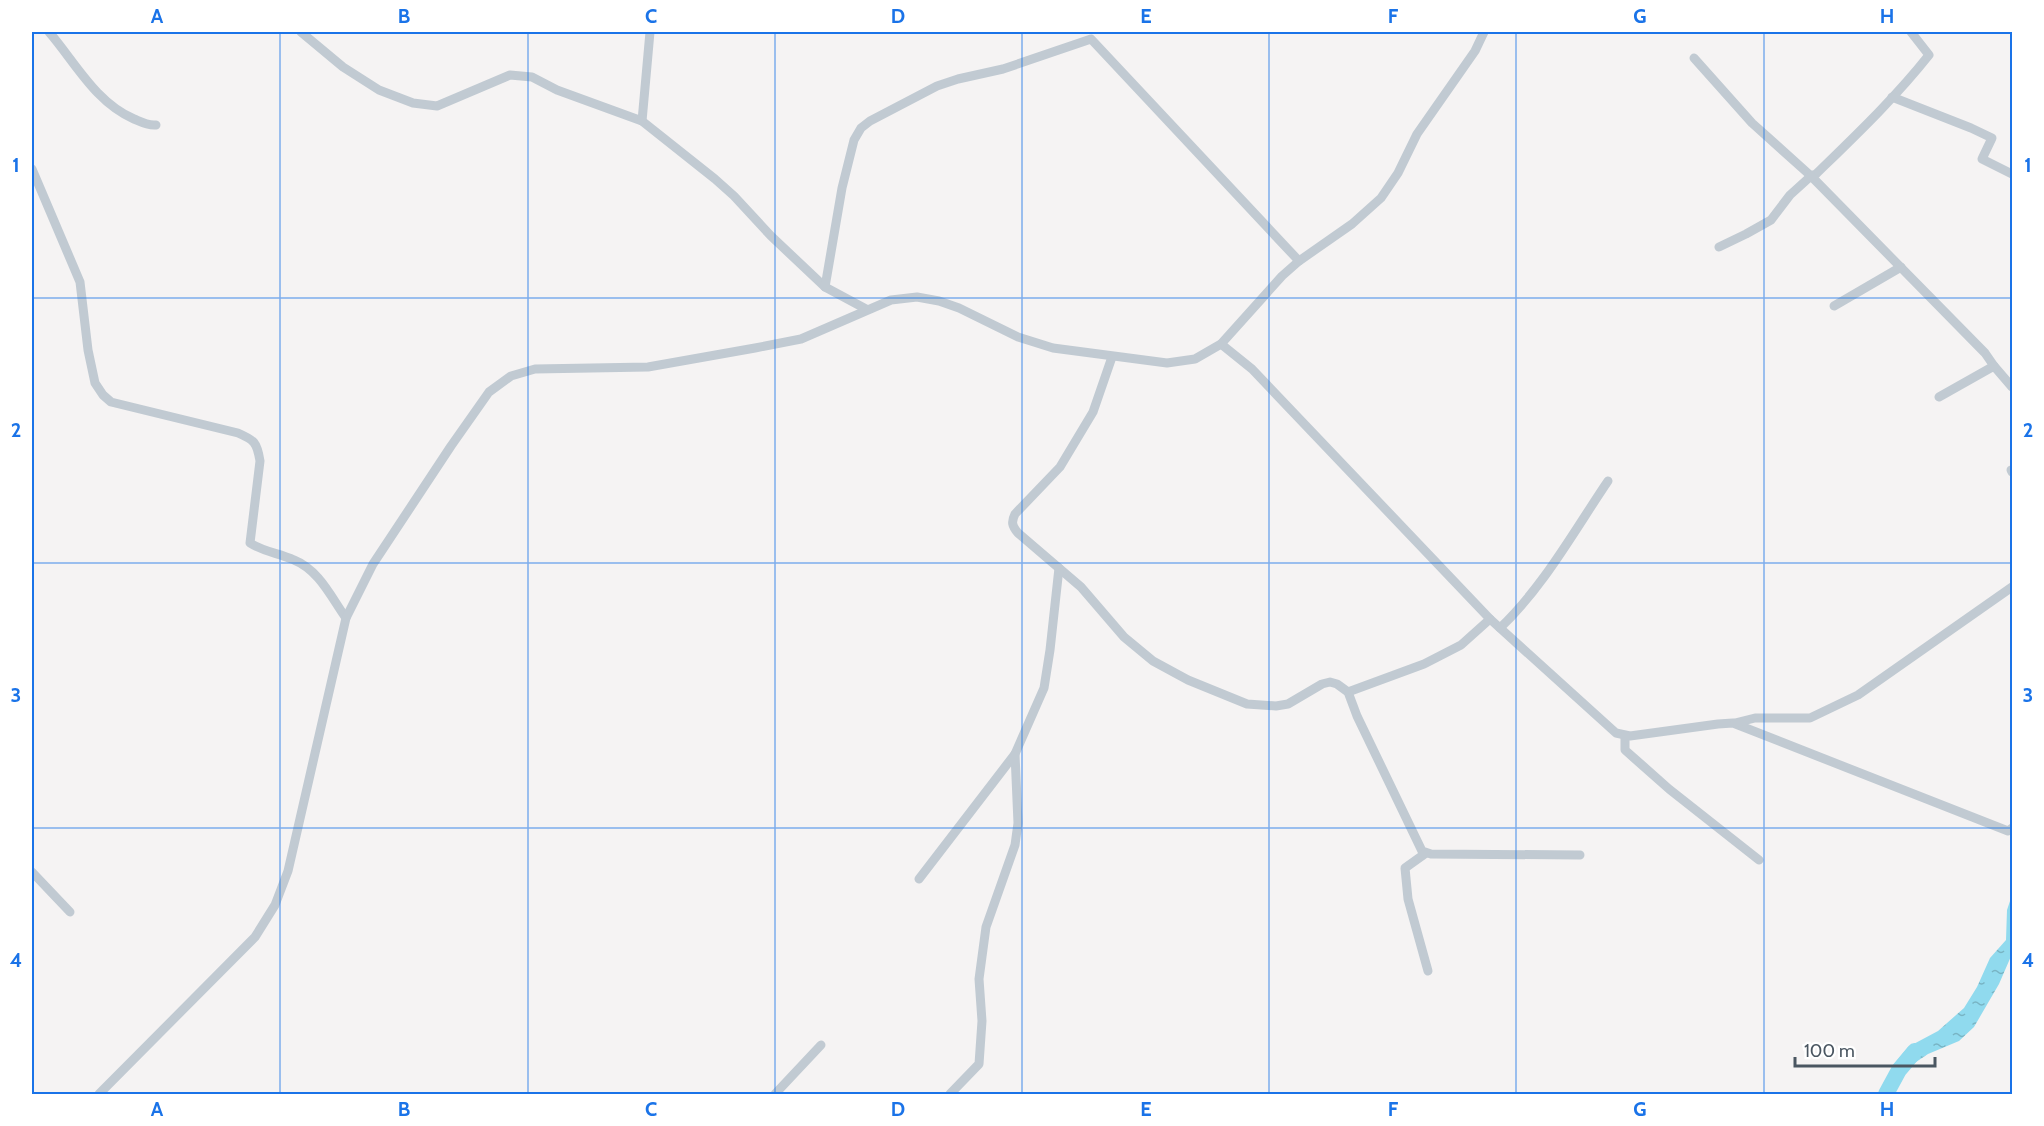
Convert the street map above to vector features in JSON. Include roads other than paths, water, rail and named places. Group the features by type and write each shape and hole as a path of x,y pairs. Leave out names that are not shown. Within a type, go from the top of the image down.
{"street":[{"path":"49,32 102,98 118,112 149,126 156,125"},
{"path":"301,32 343,67 379,90 413,104 437,106 510,75 532,77 557,90 642,121 734,196 771,236 825,287 866,309"},
{"path":"642,121 650,32"},
{"path":"99,1095 255,937 275,905 288,871 346,618 373,564 489,392 512,376 535,369 648,367 801,339 866,309 891,300 917,297 959,308 1018,338 1053,348 1167,363 1195,359 1221,344 1282,276 1299,261 1352,224 1381,198 1398,173 1417,134 1475,51 1484,32"},
{"path":"1719,247 1771,220 1791,195 1810,176 1816,174 1892,97 1929,55 1912,32"},
{"path":"825,287 842,188 854,140 861,128 937,86 1003,69 1091,39 1299,261"},
{"path":"1694,57 1752,123 1810,176 1901,267 1985,353 2013,387"},
{"path":"1892,97 1992,138 1982,159 2013,174"},
{"path":"32,169 80,282 88,350 95,383 111,402 238,433 253,440 260,461 250,543 259,549 294,560 313,570 346,618"},
{"path":"1834,306 1901,267"},
{"path":"1221,344 1252,369 1490,619 1616,733 1626,736 1733,723 1755,718 1810,718 1858,695 2013,587"},
{"path":"1112,357 1093,412 1060,467 1016,514 1012,521 1013,527 1082,587 1125,637 1153,661 1188,680 1247,704 1276,706 1288,704 1322,684 1330,682 1348,692 1419,848 1426,853 1580,855"},
{"path":"1939,397 1994,366"},
{"path":"1500,628 1520,609 1536,588 1608,481"},
{"path":"920,879 1015,754 1044,688 1059,568"},
{"path":"1348,692 1424,664 1461,645 1490,619"},
{"path":"1733,723 2008,831 2013,828"},
{"path":"1626,736 1625,750 1669,789 1759,860"},
{"path":"950,1095 979,1064 982,1021 978,979 986,927 1015,845 1018,823 1015,754"},
{"path":"1426,853 1405,868 1408,899 1428,970"},
{"path":"32,872 70,912"},
{"path":"775,1095 821,1045"}],"water":[{"path":"2012,895 2012,954 1999,984 1974,1027 1959,1041 1928,1054 1904,1070 1895,1063 1908,1047 1938,1031 1964,1008 1977,987 1990,958 2006,940 2007,910"}],"waterway":[{"path":"1886,1094 1899,1070 1915,1051"}]}
